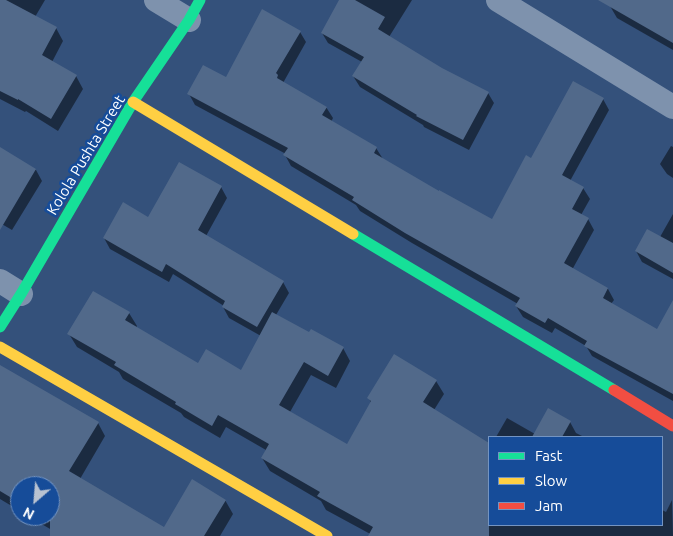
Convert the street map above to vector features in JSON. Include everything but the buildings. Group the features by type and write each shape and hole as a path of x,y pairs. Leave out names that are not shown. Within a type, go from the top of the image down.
{"street":[{"path":"156,0 194,10"},
{"path":"498,0 673,107"},
{"name":"Kolola Pushta Street","path":"0,327 134,102 194,10"},
{"path":"134,102 673,426"},
{"path":"0,281 21,294"},
{"path":"0,347 326,536"}],"traffic: fast":[{"path":"0,327 133,102 189,20 200,0"},
{"path":"353,234 614,390"}],"traffic: slow":[{"path":"133,102 353,234"},
{"path":"0,347 327,536"}],"traffic: jam":[{"path":"614,390 673,426"}]}
